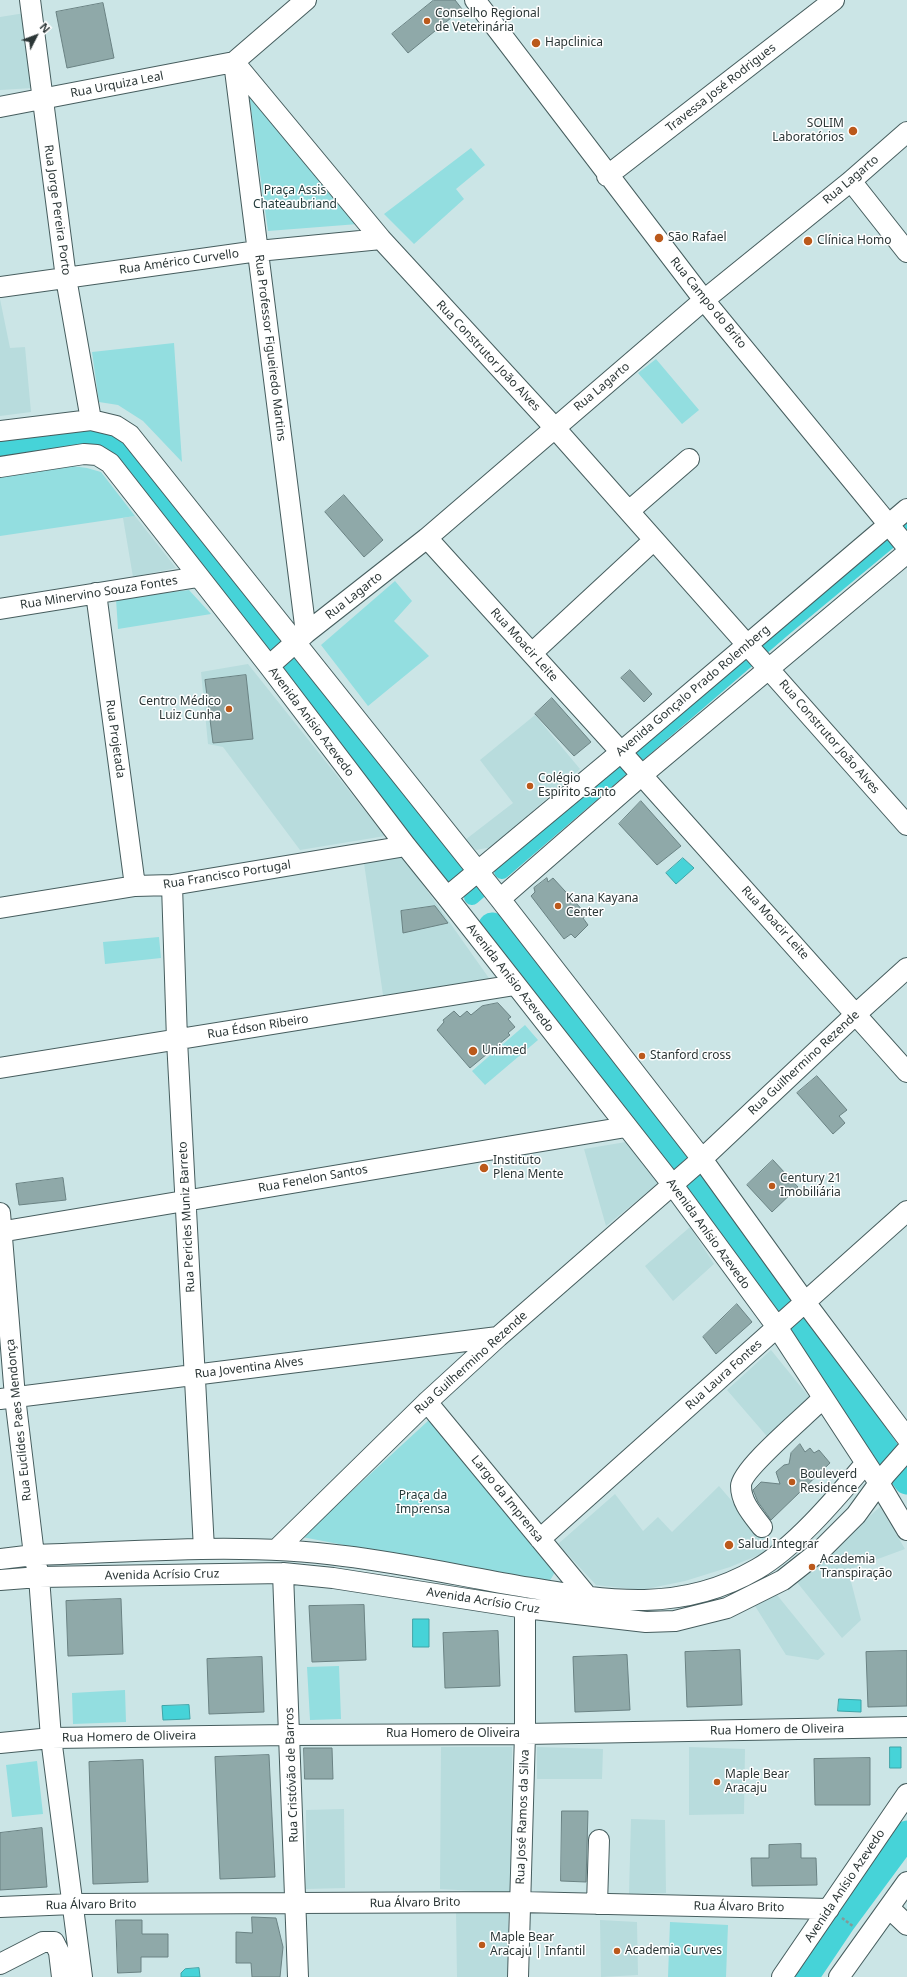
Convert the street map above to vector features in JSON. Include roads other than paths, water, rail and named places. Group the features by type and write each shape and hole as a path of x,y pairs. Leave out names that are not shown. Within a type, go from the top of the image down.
{"street":[{"name":"Rua Jorge Pereira Porto","path":"30,0 66,278 90,420"},
{"path":"234,62 306,0"},
{"name":"Travessa José Rodrigues","path":"607,176 834,0"},
{"name":"Rua Campo do Brito","path":"480,2 607,176 704,300 891,527 906,548"},
{"name":"Rua Urquiza Leal","path":"0,107 234,62"},
{"name":"Rua Construtor João Alves","path":"234,62 381,239 554,427 907,825"},
{"name":"Rua Professor Figueiredo Martins","path":"234,62 258,252 287,650"},
{"name":"Rua Lagarto","path":"287,650 427,538 554,427 704,300 851,182 907,132"},
{"path":"851,182 907,252"},
{"name":"Rua Américo Curvello","path":"0,287 258,252 381,239"},
{"name":"Avenida Anísio Azevedo","path":"0,430 90,420 116,426 130,435 287,650 500,899 700,1160 802,1305 906,1447"},
{"name":"Avenida Anísio Azevedo","path":"0,467 84,454 98,455 110,463 198,577 287,650 406,846 626,1127 676,1181 780,1324 818,1403 865,1464 882,1479 907,1530"},
{"path":"628,511 689,459"},
{"name":"Avenida Gonçalo Prado Rolemberg","path":"500,899 631,764 758,656 891,527 907,509"},
{"name":"Rua Moacir Leite","path":"427,538 532,653 907,1072"},
{"path":"532,653 654,540"},
{"name":"Avenida Gonçalo Prado Rolemberg","path":"447,897 477,871 631,764 758,656 906,548"},
{"name":"Rua Minervino Souza Fontes","path":"0,609 198,577"},
{"name":"Rua Projetada","path":"96,593 135,886"},
{"name":"Rua Francisco Portugal","path":"0,908 135,886 172,885 406,846"},
{"name":"Rua Pericles Muniz Barreto","path":"172,885 177,1040 204,1549"},
{"name":"Rua Guilhermino Rezende","path":"277,1548 427,1402 498,1337 700,1160 907,968"},
{"name":"Rua Édson Ribeiro","path":"0,1068 515,985"},
{"name":"Rua Fenelon Santos","path":"1,1226 186,1201 626,1127"},
{"name":"Rua Laura Fontes","path":"540,1539 907,1211"},
{"name":"Rua Euclídes Paes Mendonça","path":"1,1226 8,1398 34,1555 40,1577 52,1738 82,1977"},
{"name":"Rua Joventina Alves","path":"8,1398 498,1337"},
{"name":"Largo da Imprensa","path":"427,1402 588,1597"},
{"path":"762,1527 744,1502 741,1484 751,1466 818,1403"},
{"name":"Avenida Acrísio Cruz","path":"0,1580 40,1577 283,1573 333,1578 525,1608 646,1622 675,1621 727,1608 783,1580 821,1550 856,1515 906,1447"},
{"name":"Avenida Acrísio Cruz","path":"0,1559 34,1555 277,1548 346,1556 588,1597 636,1601 669,1599 725,1585 758,1569 781,1552 838,1495 865,1464"},
{"name":"Rua Cristóvão de Barros","path":"283,1573 297,1904 298,1977"},
{"name":"Rua José Ramos da Silva","path":"518,1977 525,1734 525,1608"},
{"name":"Rua Homero de Oliveira","path":"0,1743 52,1738 525,1734 907,1727"},
{"name":"Avenida Anísio Azevedo","path":"782,1977 834,1912 907,1794"},
{"path":"597,1904 599,1840"},
{"path":"839,1977 907,1882"},
{"name":"Rua Álvaro Brito","path":"0,1907 73,1904 520,1902 834,1912"},
{"path":"889,1908 907,1925"},
{"path":"0,1964 43,1942 54,1942 59,1952 62,1977"}],"waterway":[{"path":"0,451 94,438 100,438 116,446 452,873"},
{"path":"502,871 783,629 907,526"},
{"path":"472,897 480,890"},
{"path":"492,926 631,1098 765,1278 907,1481"},
{"path":"805,1977 842,1922 907,1834"}],"place":[{"name":"Conselho Regional de Veterinária","path":"427,21"},
{"name":"Hapclinica","path":"536,43"},
{"name":"SOLIM Laboratórios","path":"853,131"},
{"name":"São Rafael","path":"659,238"},
{"name":"Clínica Homo","path":"808,241"},
{"name":"Centro Médico Luiz Cunha","path":"229,709"},
{"name":"Colégio Espirito Santo","path":"530,786"},
{"name":"Kana Kayana Center","path":"558,906"},
{"name":"Unimed","path":"473,1051"},
{"name":"Stanford cross","path":"642,1056"},
{"name":"Instituto Plena Mente","path":"484,1168"},
{"name":"Century 21 Imobiliária","path":"772,1186"},
{"name":"Bouleverd Residence","path":"792,1482"},
{"name":"Salud Integrar","path":"729,1545"},
{"name":"Academia Transpiração","path":"812,1567"},
{"name":"Maple Bear Aracaju","path":"717,1782"},
{"name":"Maple Bear Aracaju | Infantil","path":"482,1945"},
{"name":"Academia Curves","path":"617,1951"}],"park label":[{"name":"Praça Assis Chateaubriand","path":"295,198"},
{"name":"Praça da Imprensa","path":"423,1503"}]}
